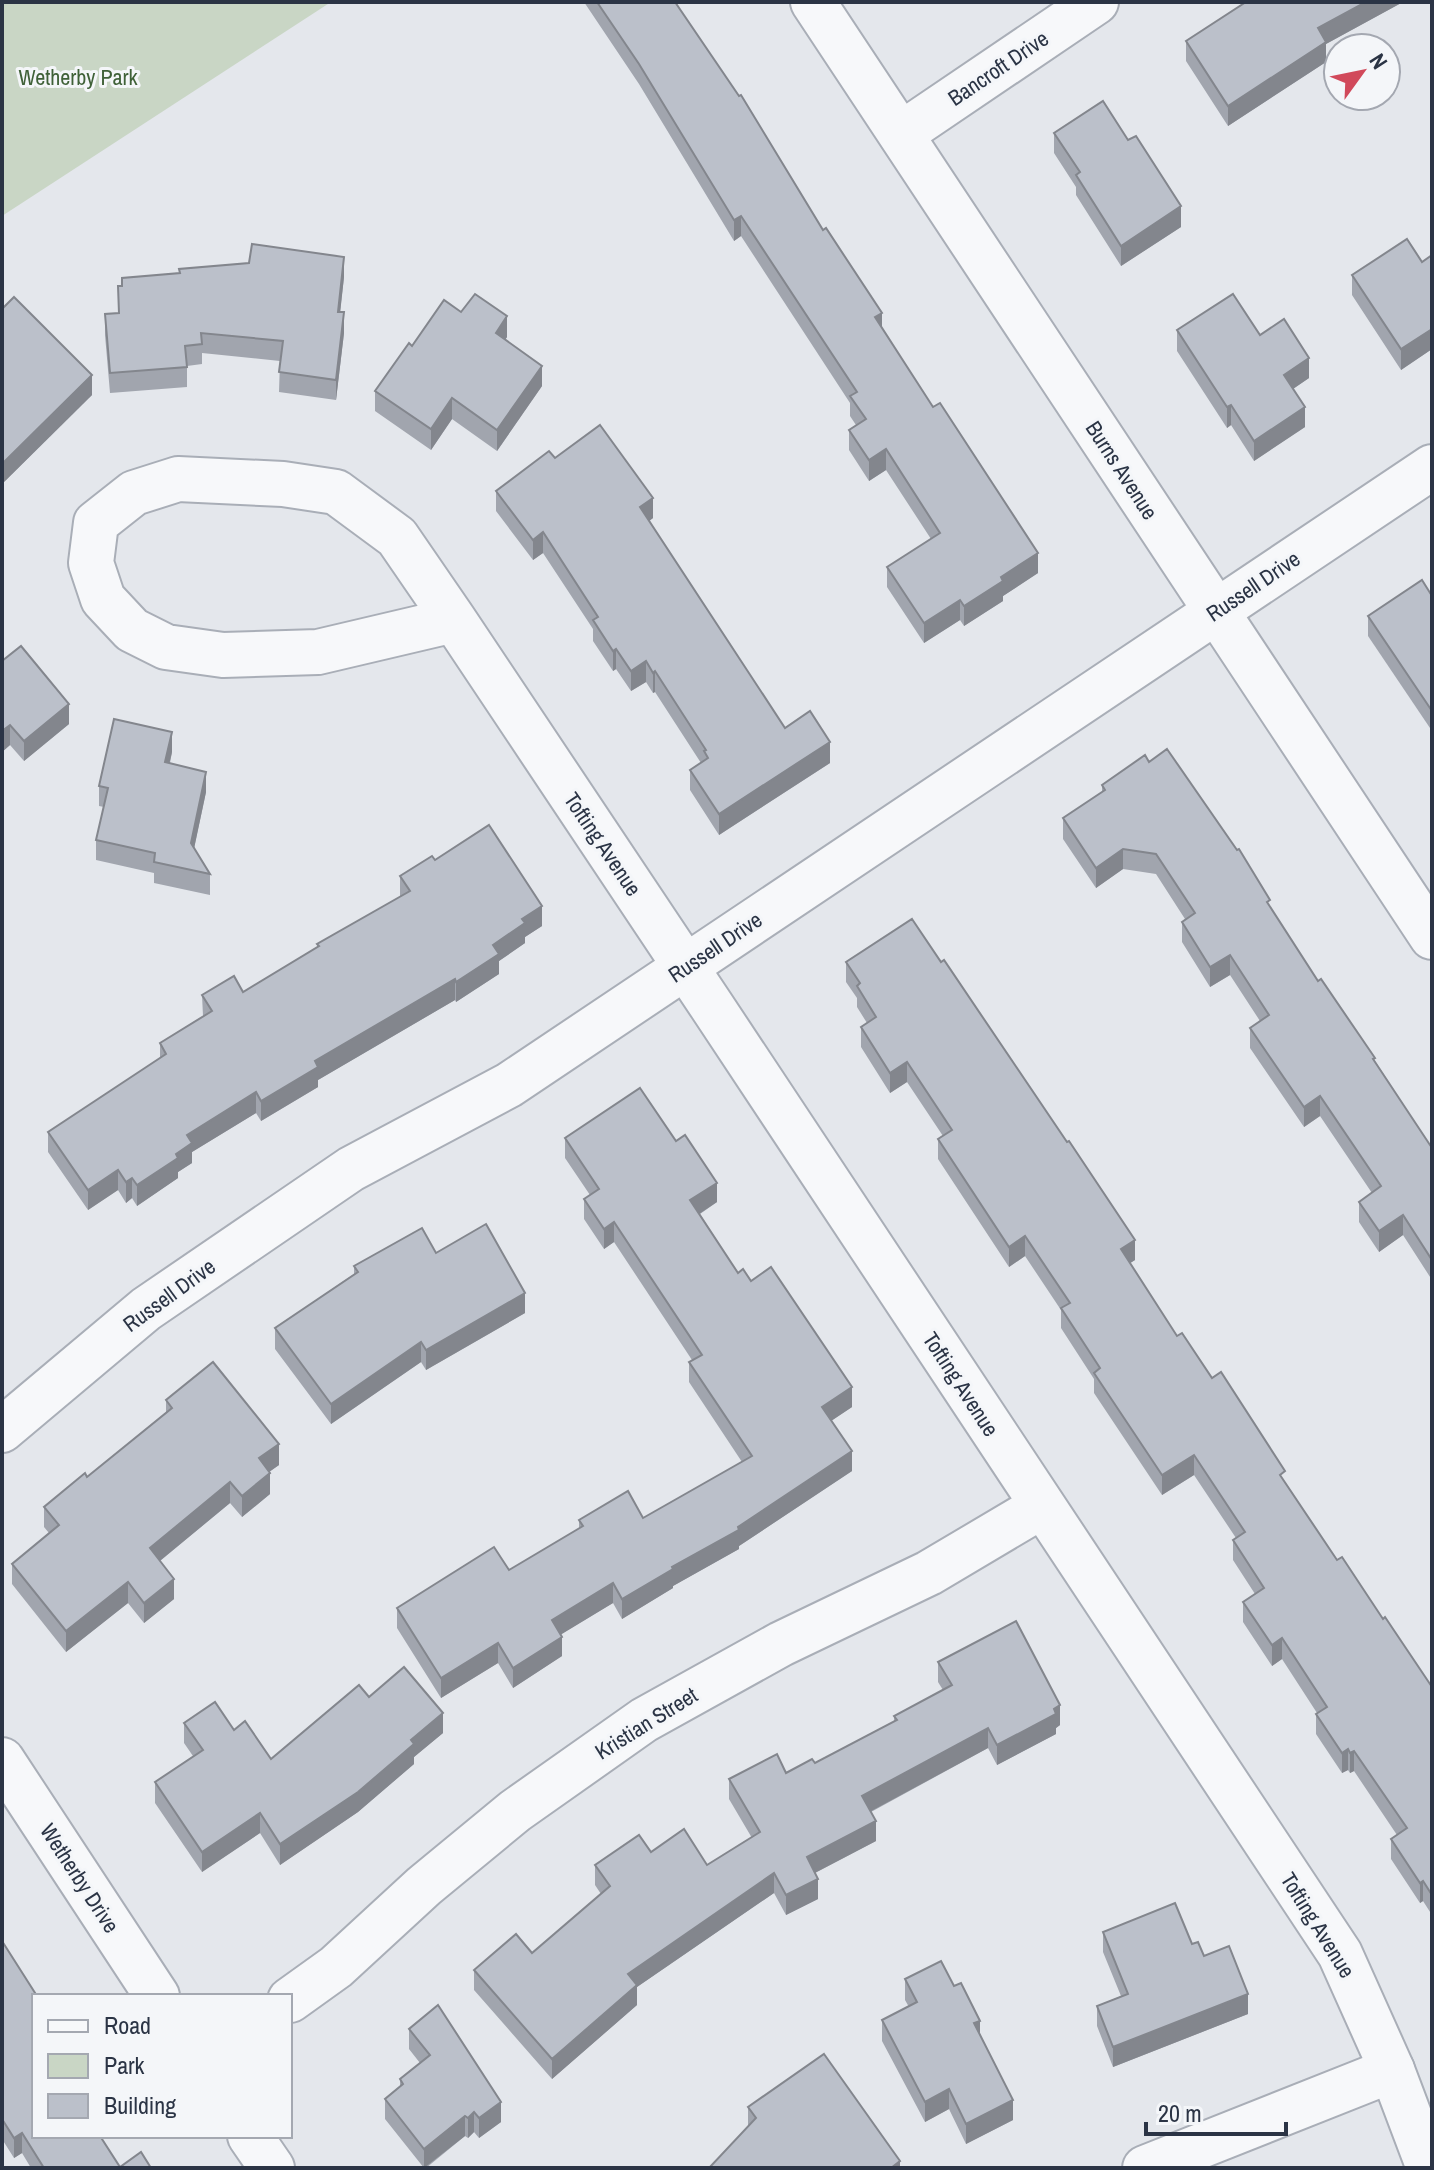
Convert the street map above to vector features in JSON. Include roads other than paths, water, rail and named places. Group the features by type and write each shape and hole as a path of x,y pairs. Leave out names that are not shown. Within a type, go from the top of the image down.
{"street":[{"name":"Burns Avenue","path":"813,2 1432,937"},
{"name":"Bancroft Drive","path":"901,134 1096,2"},
{"name":"Russell Drive","path":"2,1430 146,1309 351,1169 509,1085 1432,467"},
{"name":"Tofting Avenue","path":"454,620 318,652 223,655 166,647 132,630 103,599 91,563 96,523 134,493 178,479 283,484 336,492 397,537 454,620 685,967 1340,1954 1392,2070 1429,2168"},
{"name":"Kristian Street","path":"292,1999 336,1967 424,1886 515,1811 644,1720 781,1644 929,1573 1042,1506"},
{"name":"Wetherby Drive","path":"2,1760 156,1994"},
{"path":"1145,2168 1392,2070"},
{"path":"251,2138 272,2168"}],"park label":[{"name":"Wetherby Park","path":"78,77"}]}
